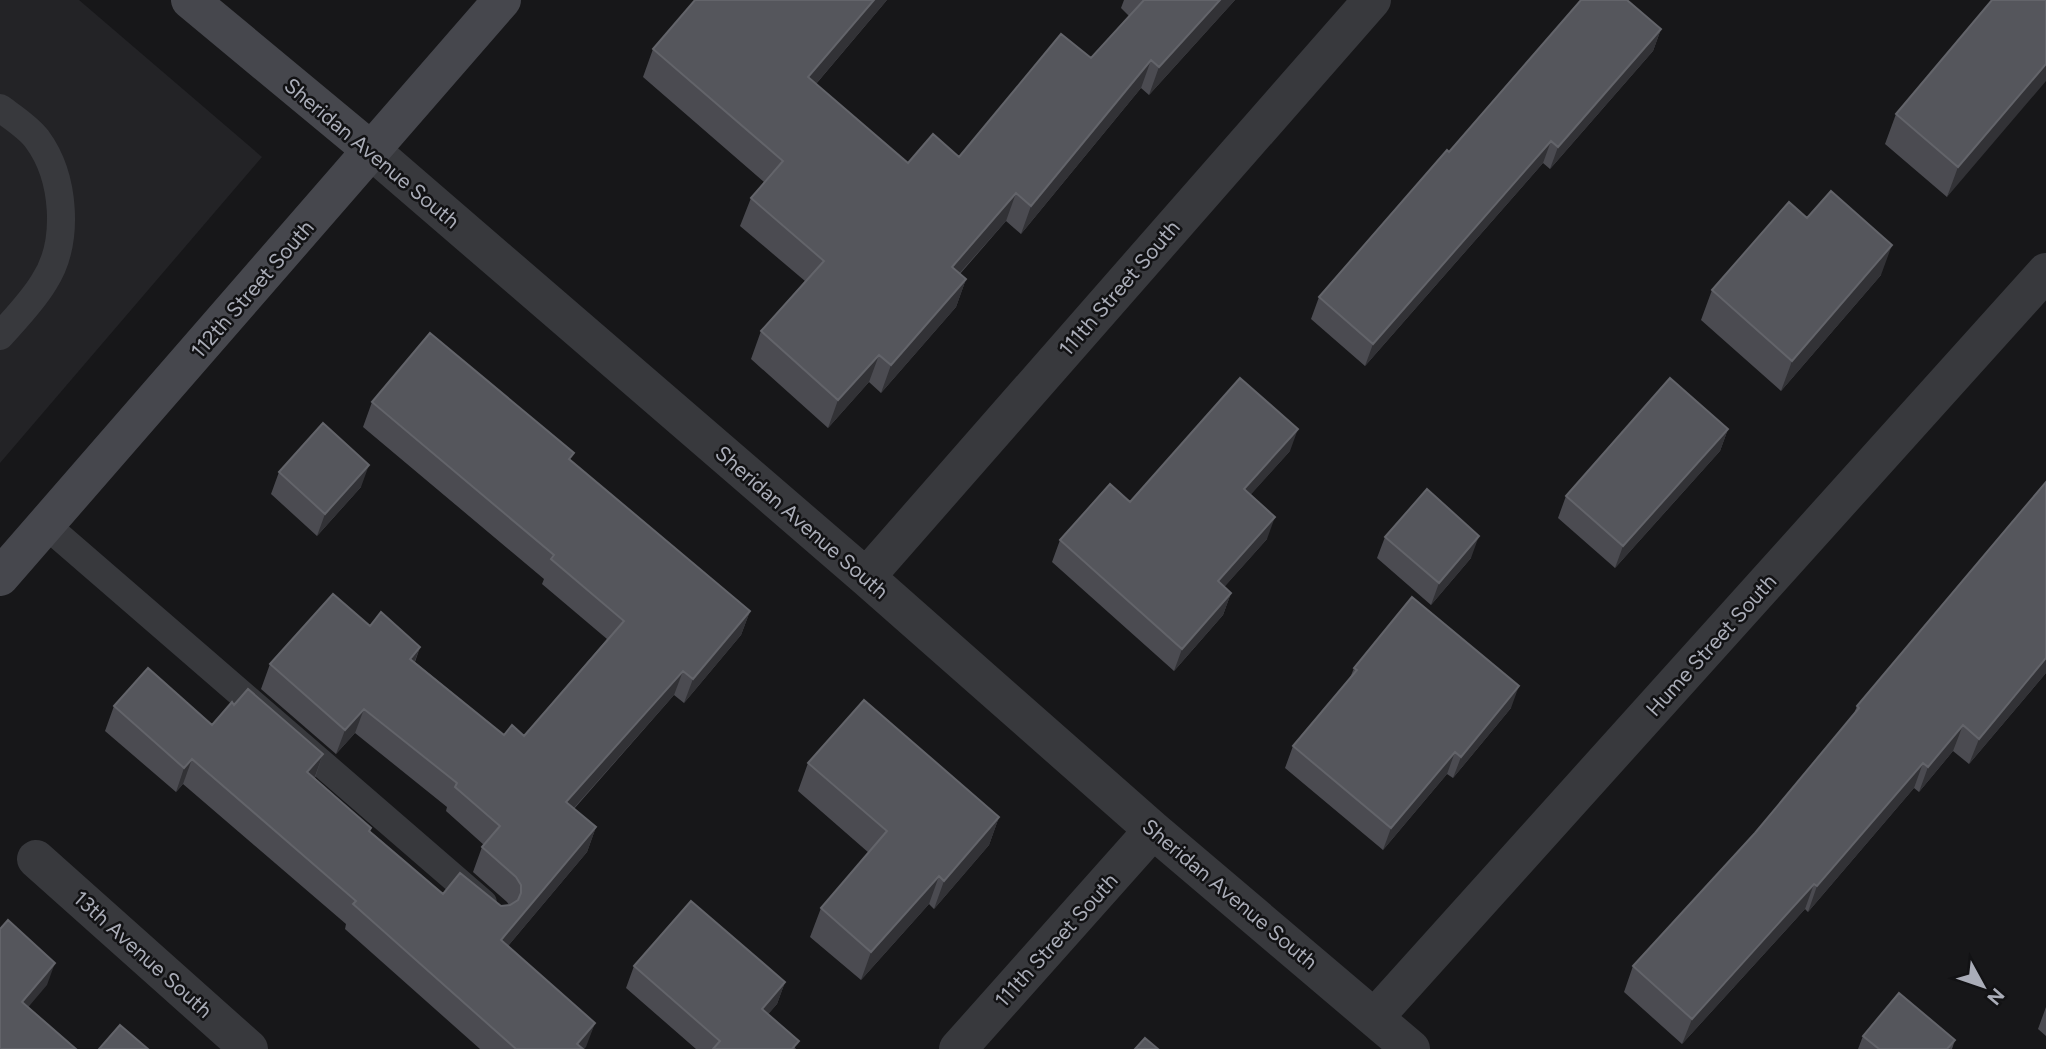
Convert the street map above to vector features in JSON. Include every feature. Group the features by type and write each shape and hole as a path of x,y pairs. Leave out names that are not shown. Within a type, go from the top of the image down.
{"main road":[{"name":"Sheridan Avenue South","path":"190,0 372,151"},
{"name":"112th Street South","path":"0,577 502,0"}],"street":[{"name":"111th Street South","path":"866,577 1372,0"},
{"name":"Sheridan Avenue South","path":"372,151 866,577 1153,830 1411,1049"},
{"name":"Hume Street South","path":"1376,1017 2046,272"},
{"name":"111th Street South","path":"958,1049 1153,830"},
{"name":"13th Avenue South","path":"36,859 249,1049"}],"lane":[{"path":"0,108 36,138 43,150 58,187 61,215 57,249 46,280 0,337"},
{"path":"46,525 496,914"}],"shaded area":[{"path":"0,0 79,0 262,157 0,463"}],"building":[{"path":"695,0 874,0 808,77 908,163 933,134 959,157 1061,34 1091,58 1144,0 1220,0 1159,67 1151,60 1031,206 1016,193 952,267 966,279 891,365 879,355 838,400 761,331 824,261 751,198 783,161 653,49"},
{"path":"1581,0 1627,0 1661,29 1558,147 1551,141 1373,344 1319,297"},
{"path":"1992,0 2046,0 2046,64 1958,167 1896,114"},
{"path":"1831,191 1892,245 1792,361 1712,290 1789,202 1807,218"},
{"path":"430,333 574,453 569,459 750,611 693,679 683,671 566,802 596,827 501,940 595,1023 577,1044 583,1049 516,1049 353,904 356,901 192,759 184,768 114,706 148,668 212,725 232,702 234,705 248,689 323,754 307,772 371,828 369,831 443,894 460,873 501,906 518,900 521,885 516,877 482,847 500,826 455,787 457,783 364,709 345,730 270,664 333,594 370,626 381,612 420,647 410,659 504,735 512,725 524,736 624,621 551,559 554,555 372,402"},
{"path":"1240,378 1298,429 1244,489 1275,517 1218,581 1231,593 1182,649 1060,540 1110,484 1130,502"},
{"path":"1670,378 1728,429 1623,546 1566,496"},
{"path":"323,423 369,465 325,514 279,472"},
{"path":"2046,482 2046,658 1979,739 1963,725 1928,767 1923,763 1817,886 1814,884 1692,1019 1633,966 1755,833 1859,708 1857,706"},
{"path":"1427,489 1479,536 1439,583 1385,537"},
{"path":"1412,597 1519,686 1461,757 1455,752 1391,828 1293,746 1357,670 1354,668"},
{"path":"864,700 999,817 944,881 939,876 871,952 821,908 887,831 808,763"},
{"path":"691,901 785,982 762,1009 799,1041 792,1049 713,1049 720,1041 634,966"},
{"path":"8,920 55,963 22,1002 76,1049 0,1049 0,929"},
{"path":"1899,993 1955,1040 1947,1049 1879,1049 1863,1036"},
{"path":"120,1025 148,1049 99,1049"},
{"path":"1145,1038 1158,1049 1135,1049"}]}
